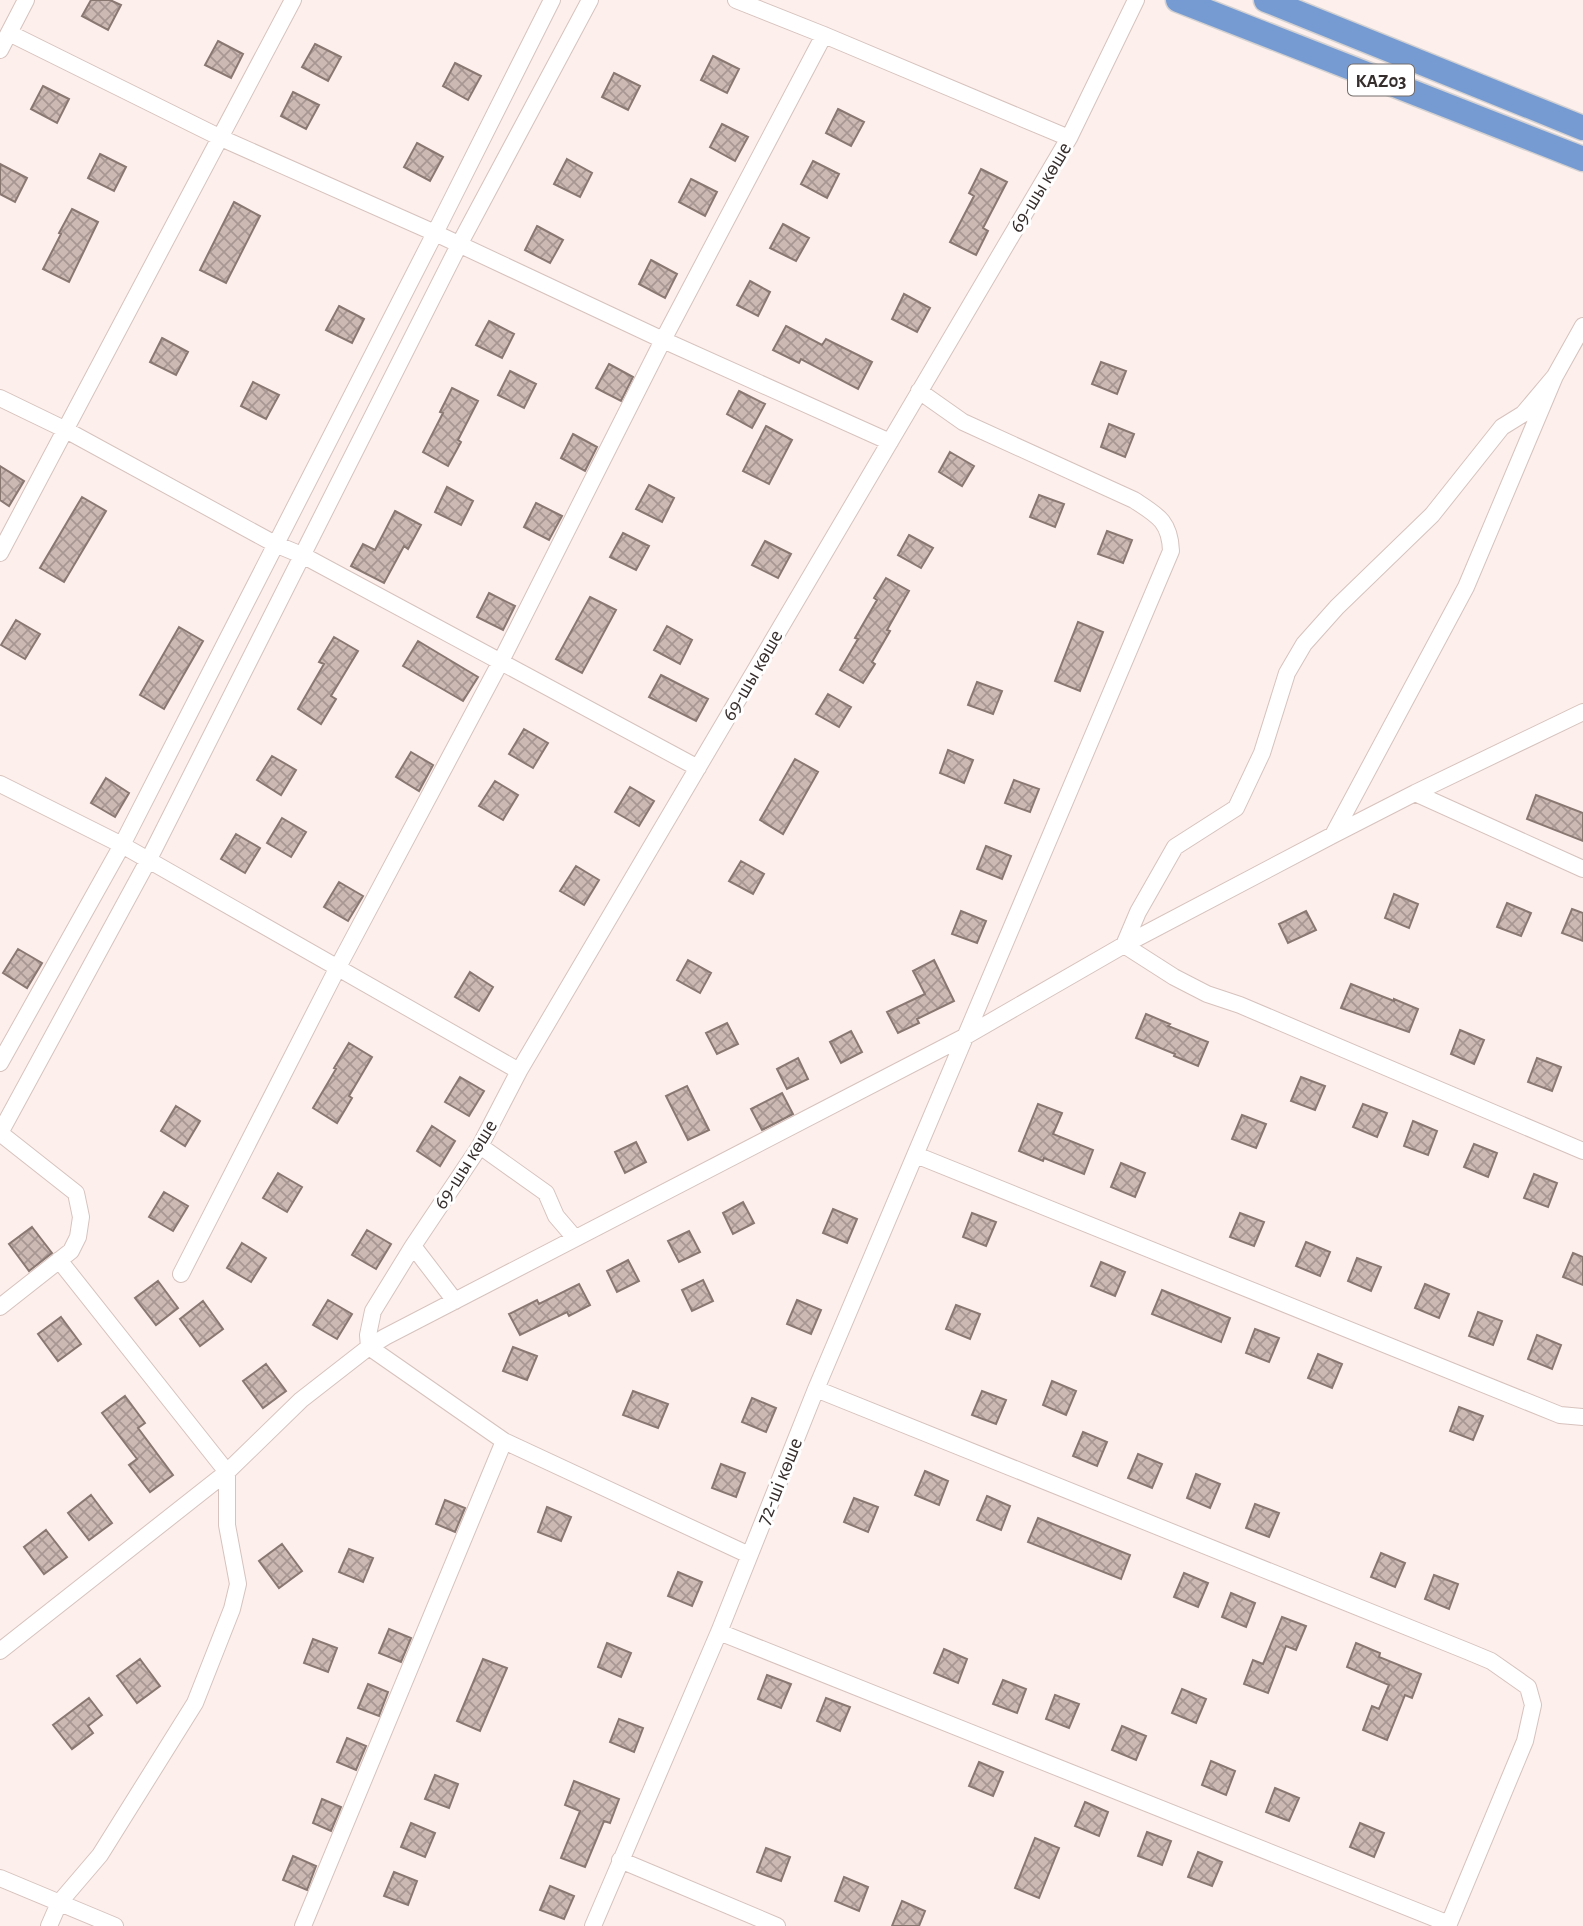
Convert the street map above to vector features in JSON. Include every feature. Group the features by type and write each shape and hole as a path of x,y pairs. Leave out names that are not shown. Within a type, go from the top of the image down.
{"highway":[{"name":"KАZ03","path":"1178,0 1583,159"},
{"name":"KАZ03","path":"1266,0 1583,128"}],"street":[{"path":"0,50 26,0"},
{"path":"0,553 293,0"},
{"path":"0,1063 122,845 552,0"},
{"path":"0,1307 71,1251 78,1237 80,1217 76,1193 0,1133 149,859 459,245 590,0"},
{"path":"736,0 1069,138"},
{"name":"69-шы көше","path":"369,1347 368,1335 373,1311 480,1146 519,1071 1069,138 1136,0"},
{"path":"9,33 220,138 435,233 890,442"},
{"path":"181,1274 338,967 501,661 663,340 824,35"},
{"path":"1333,835 1466,587 1555,376 1583,326"},
{"path":"1124,945 1138,912 1175,848 1236,808 1262,753 1287,673 1304,644 1337,607 1432,515 1502,427 1522,414 1555,376"},
{"name":"72-ші көше","path":"593,1926 719,1632 816,1389 1171,551 1166,524 1134,500 962,422 919,391"},
{"path":"0,398 64,429 275,544 304,556 698,768"},
{"path":"0,1651 227,1472 301,1400 386,1336 967,1036 1124,945 1333,835 1583,712"},
{"path":"0,784 149,859 519,1071"},
{"path":"1415,793 1583,869"},
{"path":"1124,945 1207,994 1253,1010 1583,1150"},
{"path":"480,1146 545,1193 556,1216 574,1237"},
{"path":"916,1155 1547,1410 1560,1415 1583,1417"},
{"path":"413,1246 455,1301"},
{"path":"49,1926 59,1903 100,1855 195,1703 228,1621 238,1584 227,1525 227,1472 58,1260"},
{"path":"369,1347 504,1441 749,1555"},
{"path":"719,1632 1449,1925 1525,1741 1533,1705 1528,1687 1491,1661 816,1389"},
{"path":"303,1926 504,1441"},
{"path":"620,1860 777,1926"},
{"path":"0,1878 115,1926"}],"building":[{"path":"91,0 110,0 121,5 108,30 82,16"},
{"path":"218,41 243,54 231,78 205,65"},
{"path":"315,44 341,57 328,81 302,67"},
{"path":"713,56 739,69 727,93 701,80"},
{"path":"455,63 481,76 468,100 443,86"},
{"path":"614,73 640,86 628,110 602,97"},
{"path":"43,86 69,99 57,123 31,109"},
{"path":"293,92 319,105 306,129 281,116"},
{"path":"838,109 864,122 851,146 826,133"},
{"path":"722,124 748,137 735,161 710,147"},
{"path":"417,143 443,157 430,181 404,167"},
{"path":"100,154 126,167 114,191 88,178"},
{"path":"567,159 592,173 580,197 554,184"},
{"path":"813,161 839,174 827,198 801,184"},
{"path":"0,164 27,178 15,202 0,194"},
{"path":"981,169 1007,182 983,228 988,231 976,255 950,242 974,196 969,193"},
{"path":"691,179 717,192 705,216 679,202"},
{"path":"234,202 260,216 226,283 200,270"},
{"path":"72,209 98,222 69,282 43,269"},
{"path":"783,224 809,238 796,261 770,248"},
{"path":"537,226 563,240 550,263 525,250"},
{"path":"651,260 677,274 665,298 639,284"},
{"path":"750,281 770,292 758,316 737,305"},
{"path":"904,294 930,308 917,332 892,319"},
{"path":"339,306 364,319 352,343 326,330"},
{"path":"489,321 514,334 502,358 476,345"},
{"path":"786,326 822,345 826,339 872,362 858,389 801,359 799,363 773,350"},
{"path":"162,338 188,352 176,375 150,362"},
{"path":"1101,362 1126,371 1117,394 1092,384"},
{"path":"609,364 633,377 621,401 596,388"},
{"path":"510,371 536,384 524,408 498,395"},
{"path":"253,382 279,395 266,419 241,406"},
{"path":"452,388 478,401 448,466 423,452 443,413 440,412"},
{"path":"739,391 765,404 752,428 727,414"},
{"path":"1109,424 1134,434 1125,457 1101,447"},
{"path":"766,426 792,440 769,484 743,471"},
{"path":"573,434 597,447 585,471 561,458"},
{"path":"950,452 974,466 962,486 939,472"},
{"path":"0,466 24,481 9,506 0,500"},
{"path":"649,485 674,498 662,522 636,509"},
{"path":"447,487 473,501 461,525 435,512"},
{"path":"1039,495 1064,504 1055,527 1030,517"},
{"path":"82,497 106,511 64,582 40,568"},
{"path":"536,503 562,516 549,540 524,527"},
{"path":"395,511 421,525 408,549 404,546 384,583 351,566 363,544 375,550"},
{"path":"1107,531 1132,540 1123,563 1098,554"},
{"path":"623,533 649,546 636,570 610,557"},
{"path":"909,535 933,548 921,568 898,555"},
{"path":"765,541 791,554 778,578 752,565"},
{"path":"886,578 909,591 872,662 875,664 863,683 840,670 858,639 855,638 877,600 874,598"},
{"path":"489,593 515,606 503,630 477,617"},
{"path":"590,597 616,610 582,673 556,659"},
{"path":"16,620 40,634 25,659 1,645"},
{"path":"1078,622 1103,632 1080,691 1055,681"},
{"path":"667,626 692,640 680,664 654,650"},
{"path":"179,627 203,641 164,709 140,695"},
{"path":"334,637 358,651 331,696 336,699 321,724 298,709 324,664 319,662"},
{"path":"418,641 478,677 463,701 403,666"},
{"path":"661,675 708,699 696,721 649,697"},
{"path":"977,682 1002,691 993,714 968,705"},
{"path":"828,694 851,707 839,727 816,714"},
{"path":"524,729 548,743 533,768 509,754"},
{"path":"948,750 973,760 964,783 940,773"},
{"path":"411,752 433,765 419,791 396,777"},
{"path":"272,756 296,770 281,795 257,780"},
{"path":"795,759 818,772 783,834 760,820"},
{"path":"106,778 129,793 115,817 91,803"},
{"path":"1014,780 1039,789 1030,812 1005,803"},
{"path":"495,781 518,795 503,820 479,806"},
{"path":"630,787 654,801 639,826 615,812"},
{"path":"1536,795 1583,813 1583,841 1527,819"},
{"path":"282,818 306,832 291,857 267,843"},
{"path":"236,834 260,848 245,873 221,859"},
{"path":"986,846 1011,856 1002,879 977,869"},
{"path":"741,861 764,874 753,894 729,881"},
{"path":"576,866 599,880 584,905 560,891"},
{"path":"339,882 363,896 348,921 324,907"},
{"path":"1394,894 1418,904 1409,928 1385,918"},
{"path":"1507,903 1531,913 1521,936 1497,927"},
{"path":"1572,909 1583,913 1583,941 1562,933"},
{"path":"961,911 986,921 977,943 952,934"},
{"path":"1306,911 1316,930 1288,943 1279,924"},
{"path":"18,949 42,963 27,988 3,973"},
{"path":"688,960 711,973 700,993 677,980"},
{"path":"934,960 954,1001 917,1019 919,1023 898,1033 887,1012 925,994 913,971"},
{"path":"470,972 493,987 479,1011 455,997"},
{"path":"1351,984 1418,1009 1409,1032 1341,1008"},
{"path":"1146,1014 1208,1042 1198,1066 1136,1038"},
{"path":"727,1023 738,1044 717,1054 706,1033"},
{"path":"1460,1030 1484,1040 1474,1064 1451,1054"},
{"path":"851,1031 862,1052 841,1063 830,1042"},
{"path":"349,1043 372,1057 337,1123 313,1108"},
{"path":"798,1058 808,1079 787,1089 777,1069"},
{"path":"1537,1058 1561,1067 1552,1091 1528,1082"},
{"path":"460,1077 484,1091 469,1116 445,1102"},
{"path":"1301,1077 1325,1086 1315,1110 1291,1101"},
{"path":"687,1086 709,1130 688,1140 666,1096"},
{"path":"782,1093 793,1114 762,1130 751,1109"},
{"path":"1038,1104 1062,1113 1053,1134 1093,1150 1084,1174 1019,1151"},
{"path":"1363,1104 1387,1113 1377,1137 1353,1127"},
{"path":"176,1106 200,1121 185,1146 161,1131"},
{"path":"1242,1115 1266,1124 1256,1148 1232,1139"},
{"path":"1413,1121 1437,1131 1428,1155 1404,1146"},
{"path":"432,1126 455,1141 440,1166 417,1151"},
{"path":"636,1142 646,1162 625,1173 615,1152"},
{"path":"1474,1144 1497,1153 1488,1177 1464,1167"},
{"path":"1121,1163 1145,1173 1135,1197 1111,1187"},
{"path":"278,1173 302,1187 287,1212 263,1198"},
{"path":"1534,1174 1557,1183 1548,1207 1524,1198"},
{"path":"164,1192 188,1206 173,1231 149,1217"},
{"path":"743,1202 754,1223 733,1234 723,1213"},
{"path":"833,1209 857,1219 847,1243 823,1233"},
{"path":"972,1213 996,1222 986,1246 963,1237"},
{"path":"1240,1213 1264,1222 1254,1246 1230,1237"},
{"path":"32,1227 52,1253 29,1271 9,1244"},
{"path":"367,1230 391,1244 376,1269 352,1255"},
{"path":"689,1231 700,1252 679,1262 668,1241"},
{"path":"1306,1242 1330,1252 1320,1276 1296,1266"},
{"path":"242,1243 266,1258 251,1282 227,1268"},
{"path":"1573,1253 1583,1257 1583,1285 1563,1277"},
{"path":"1357,1258 1381,1267 1371,1291 1348,1281"},
{"path":"628,1260 639,1281 617,1292 607,1271"},
{"path":"1101,1262 1125,1272 1115,1296 1091,1286"},
{"path":"703,1280 713,1301 692,1311 682,1290"},
{"path":"158,1281 178,1308 156,1325 135,1298"},
{"path":"579,1284 590,1305 569,1316 567,1312 520,1335 509,1314 537,1300 539,1304"},
{"path":"1425,1284 1449,1294 1439,1318 1415,1308"},
{"path":"1162,1290 1230,1318 1221,1342 1152,1314"},
{"path":"328,1300 352,1314 337,1339 313,1325"},
{"path":"797,1300 821,1310 811,1334 787,1324"},
{"path":"203,1301 223,1329 200,1346 180,1319"},
{"path":"956,1305 980,1314 970,1339 946,1329"},
{"path":"1478,1312 1502,1321 1493,1345 1469,1336"},
{"path":"61,1317 81,1344 58,1361 38,1334"},
{"path":"1255,1329 1279,1338 1269,1362 1246,1353"},
{"path":"1537,1335 1561,1345 1552,1369 1528,1359"},
{"path":"513,1347 537,1356 527,1380 503,1371"},
{"path":"1318,1354 1342,1364 1332,1388 1308,1378"},
{"path":"266,1364 286,1391 263,1408 243,1381"},
{"path":"1052,1381 1076,1391 1066,1415 1043,1405"},
{"path":"633,1391 668,1404 658,1428 623,1415"},
{"path":"982,1391 1006,1400 996,1424 972,1415"},
{"path":"125,1396 145,1423 138,1428 173,1475 150,1492 129,1465 137,1459 102,1413"},
{"path":"752,1398 776,1408 766,1432 742,1422"},
{"path":"1459,1407 1483,1416 1473,1440 1450,1431"},
{"path":"1083,1432 1107,1442 1097,1466 1073,1456"},
{"path":"1138,1454 1162,1464 1152,1488 1128,1478"},
{"path":"721,1464 745,1473 736,1497 712,1488"},
{"path":"925,1471 948,1481 939,1505 915,1495"},
{"path":"1196,1474 1220,1484 1210,1508 1187,1498"},
{"path":"91,1495 112,1523 89,1540 68,1513"},
{"path":"987,1496 1010,1506 1001,1530 977,1520"},
{"path":"854,1498 878,1507 868,1532 844,1522"},
{"path":"445,1500 465,1508 455,1532 436,1524"},
{"path":"1255,1504 1279,1513 1269,1537 1246,1528"},
{"path":"547,1507 571,1517 561,1541 538,1532"},
{"path":"1038,1518 1130,1555 1121,1579 1028,1542"},
{"path":"46,1530 67,1557 44,1574 24,1547"},
{"path":"282,1544 302,1571 279,1588 259,1561"},
{"path":"349,1549 373,1558 363,1582 339,1572"},
{"path":"1381,1553 1405,1563 1395,1587 1371,1577"},
{"path":"678,1572 702,1582 692,1606 668,1596"},
{"path":"1184,1573 1208,1583 1198,1607 1174,1597"},
{"path":"1434,1575 1458,1584 1449,1609 1425,1599"},
{"path":"1231,1593 1255,1603 1246,1627 1222,1617"},
{"path":"1282,1617 1306,1626 1296,1650 1286,1646 1268,1693 1244,1684 1253,1660 1263,1664"},
{"path":"389,1629 411,1638 401,1662 379,1653"},
{"path":"313,1639 337,1648 328,1672 304,1663"},
{"path":"607,1643 631,1653 621,1677 598,1667"},
{"path":"1356,1643 1380,1653 1379,1657 1421,1674 1412,1698 1405,1695 1387,1740 1363,1730 1372,1706 1379,1709 1389,1685 1347,1667"},
{"path":"944,1649 967,1659 958,1683 934,1673"},
{"path":"140,1659 160,1686 137,1703 117,1676"},
{"path":"483,1659 507,1668 480,1731 457,1721"},
{"path":"767,1675 791,1684 781,1708 758,1699"},
{"path":"1003,1680 1026,1689 1017,1713 993,1704"},
{"path":"368,1684 388,1692 379,1716 358,1708"},
{"path":"1182,1689 1206,1699 1196,1723 1172,1713"},
{"path":"1055,1695 1079,1704 1069,1728 1046,1719"},
{"path":"89,1698 102,1715 88,1726 93,1733 72,1749 53,1725"},
{"path":"826,1698 850,1707 840,1731 817,1721"},
{"path":"619,1719 643,1728 634,1752 610,1742"},
{"path":"1122,1726 1146,1736 1136,1760 1112,1750"},
{"path":"347,1738 366,1746 356,1770 337,1762"},
{"path":"1211,1761 1235,1771 1226,1795 1202,1785"},
{"path":"979,1762 1003,1772 993,1796 969,1786"},
{"path":"435,1775 458,1784 449,1808 425,1799"},
{"path":"574,1781 619,1799 610,1823 604,1821 585,1867 561,1858 580,1811 565,1805"},
{"path":"1275,1788 1299,1798 1289,1821 1266,1812"},
{"path":"322,1799 341,1807 331,1831 313,1823"},
{"path":"1085,1802 1108,1812 1099,1836 1075,1826"},
{"path":"411,1823 435,1833 425,1857 401,1847"},
{"path":"1360,1823 1384,1833 1374,1857 1350,1847"},
{"path":"1147,1832 1171,1841 1162,1865 1138,1856"},
{"path":"1035,1838 1059,1848 1039,1898 1015,1888"},
{"path":"766,1848 790,1857 781,1881 757,1872"},
{"path":"1198,1852 1222,1862 1212,1886 1188,1877"},
{"path":"293,1856 316,1866 307,1890 283,1880"},
{"path":"394,1872 417,1881 408,1905 384,1896"},
{"path":"844,1877 868,1887 859,1911 835,1901"},
{"path":"550,1886 574,1896 564,1919 540,1910"},
{"path":"902,1901 925,1911 919,1926 892,1926"}]}
